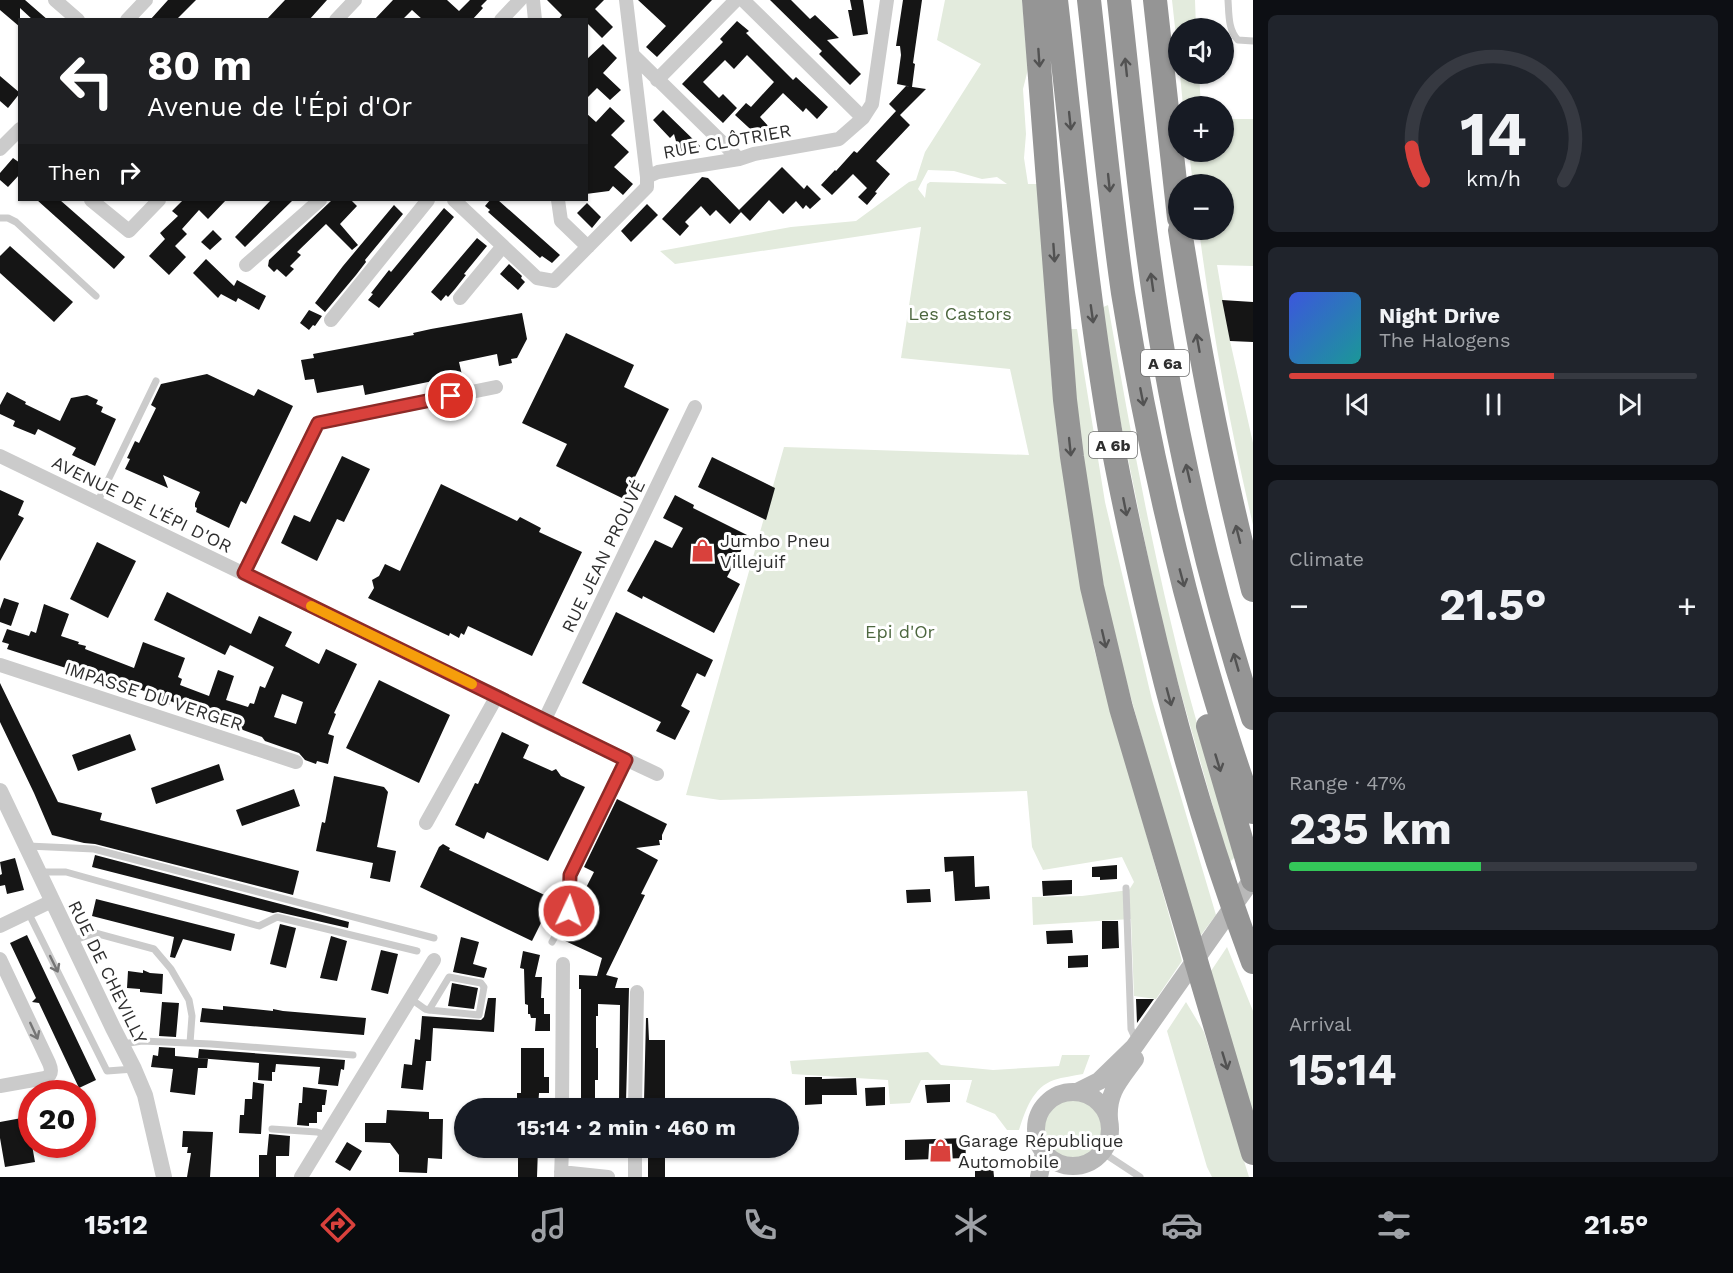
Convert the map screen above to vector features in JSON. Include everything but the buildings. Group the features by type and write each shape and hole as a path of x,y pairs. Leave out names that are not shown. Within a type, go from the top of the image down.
{"highway":[{"path":"1034,0 1065,400 1092,587 1121,708 1253,1153"},
{"name":"A 6b","path":"1056,0 1096,345 1117,469 1161,665 1188,766 1250,954"},
{"name":"A 6a","path":"1089,0 1116,237 1134,357 1154,460 1215,703 1253,812"},
{"name":"A 6a","path":"1119,0 1145,231 1163,352 1202,537 1226,631 1253,718"},
{"path":"1155,0 1174,174"},
{"path":"1182,240 1219,453 1253,591"},
{"path":"1199,644 1197,684 1212,746 1253,879"}],"main road":[{"path":"1109,1119 1097,1101 1088,1095 1066,1092 1056,1096 1040,1111 1036,1132 1044,1152 1053,1160 1058,1171 1085,1164 1102,1152 1108,1142 1110,1131 1109,1103 1112,1094 1140,1045 1212,943 1253,879"},
{"path":"1212,943 1253,892"},
{"path":"1077,1092 1093,1085 1140,1045"},
{"path":"1039,1177 1044,1152"}],"street":[{"path":"55,0 76,18"},
{"path":"129,18 146,0"},
{"path":"338,18 355,0"},
{"path":"503,18 520,0"},
{"path":"533,0 535,18"},
{"path":"626,0 647,177"},
{"path":"657,80 736,0"},
{"path":"743,0 863,118 872,104 888,0"},
{"path":"633,55 739,159"},
{"name":"RUE CLÔTRIER","path":"455,201 537,278 554,281 646,187 647,177 658,172 840,139 863,118"},
{"path":"0,148 18,134"},
{"path":"92,201 129,231 158,201"},
{"path":"246,266 319,201"},
{"path":"331,320 427,201"},
{"path":"558,201 561,221 588,247"},
{"path":"460,298 503,246"},
{"path":"244,573 318,423 496,387"},
{"name":"RUE JEAN PROUVÉ","path":"544,721 695,407"},
{"name":"AVENUE DE L'ÉPI D'OR","path":"0,456 657,774"},
{"name":"IMPASSE DU VERGER","path":"0,665 296,762"},
{"path":"426,823 497,696"},
{"name":"RUE DE CHEVILLY","path":"0,791 4,808 26,846 145,1095 163,1177"},
{"path":"0,926 52,901"},
{"path":"0,959 51,1071 45,1078 0,1086"},
{"path":"301,1177 434,960"},
{"path":"562,1098 563,964"},
{"path":"635,1098 637,992"},
{"path":"562,1158 561,1175 609,1177"},
{"path":"635,1158 635,1177"}],"lane":[{"path":"1228,0 1234,35 1238,40 1253,41"},
{"path":"0,218 8,218 16,222 96,296"},
{"path":"97,503 156,381"},
{"path":"552,942 569,911 570,875 626,760"},
{"path":"26,846 94,849 434,938"},
{"path":"38,872 66,872 259,926 277,917 417,951"},
{"path":"1126,888 1131,1029 1140,1045"},
{"path":"28,912 107,1071 134,1069"},
{"path":"72,941 95,933 154,949 171,969 189,1000 192,1016 190,1043"},
{"path":"411,999 429,1010 479,1015 484,987 482,983 449,977 429,1010"},
{"path":"121,1044 142,1041 190,1043 353,1055"},
{"path":"272,1128 327,1135"},
{"path":"1102,1152 1140,1177"}],"green space":[{"path":"945,0 1022,0 1028,69 1023,89 1026,134 1024,158 1028,184 1040,184 1051,375 1059,450 1094,649 1182,961 1156,999 1134,996 1131,919 1033,925 1032,897 1082,896 1129,890 1134,882 1122,857 1043,870 1032,847 1027,791 720,800 686,795 784,447 1029,455 1010,369 901,358 921,227 675,264 660,251 791,227 856,221 909,182 916,180 925,152 981,64 937,40","holes":["928,170 954,171 982,179 997,177 1007,184 930,182 927,184 925,198 918,189"]},
{"path":"1172,0 1195,0 1196,18 1174,18"},
{"path":"1181,84 1200,84 1200,96 1182,96"},
{"path":"1234,119 1253,119 1253,266 1217,265 1230,341 1253,443 1253,525 1222,378 1200,240 1234,240 1234,174 1192,174 1190,162 1234,162"},
{"path":"1108,305 1145,504 1171,623 1193,710 1237,855 1229,863 1162,626 1119,414 1101,308"},
{"path":"1070,329 1077,329 1105,502 1152,700 1216,915 1198,939 1113,633 1089,512 1081,453"},
{"path":"1227,947 1253,1011 1253,1121 1209,974"},
{"path":"1186,1002 1204,1032 1249,1177 1212,1177 1207,1167 1167,1031"},
{"path":"928,1052 941,1065 993,1070 1059,1066 1062,1055 1090,1055 1083,1074 1054,1080 1035,1094 1019,1130 1007,1130 995,1114 966,1102 972,1080 921,1080 910,1103 890,1104 888,1080 792,1074 790,1061"},
{"path":"1073,1098 1094,1107 1103,1128 1094,1149 1073,1158 1052,1149 1043,1128 1052,1107"}],"slow traffic":[{"path":"311,606 472,684"}],"place":[{"name":"Jumbo Pneu Villejuif","path":"702,550"},
{"name":"Garage République Automobile","path":"940,1150"}],"route":[{"path":"451,396 318,423 244,573 626,760 570,875 569,911"}],"park label":[{"name":"Les Castors","path":"960,313"},
{"name":"Epi d'Or","path":"900,631"}]}
